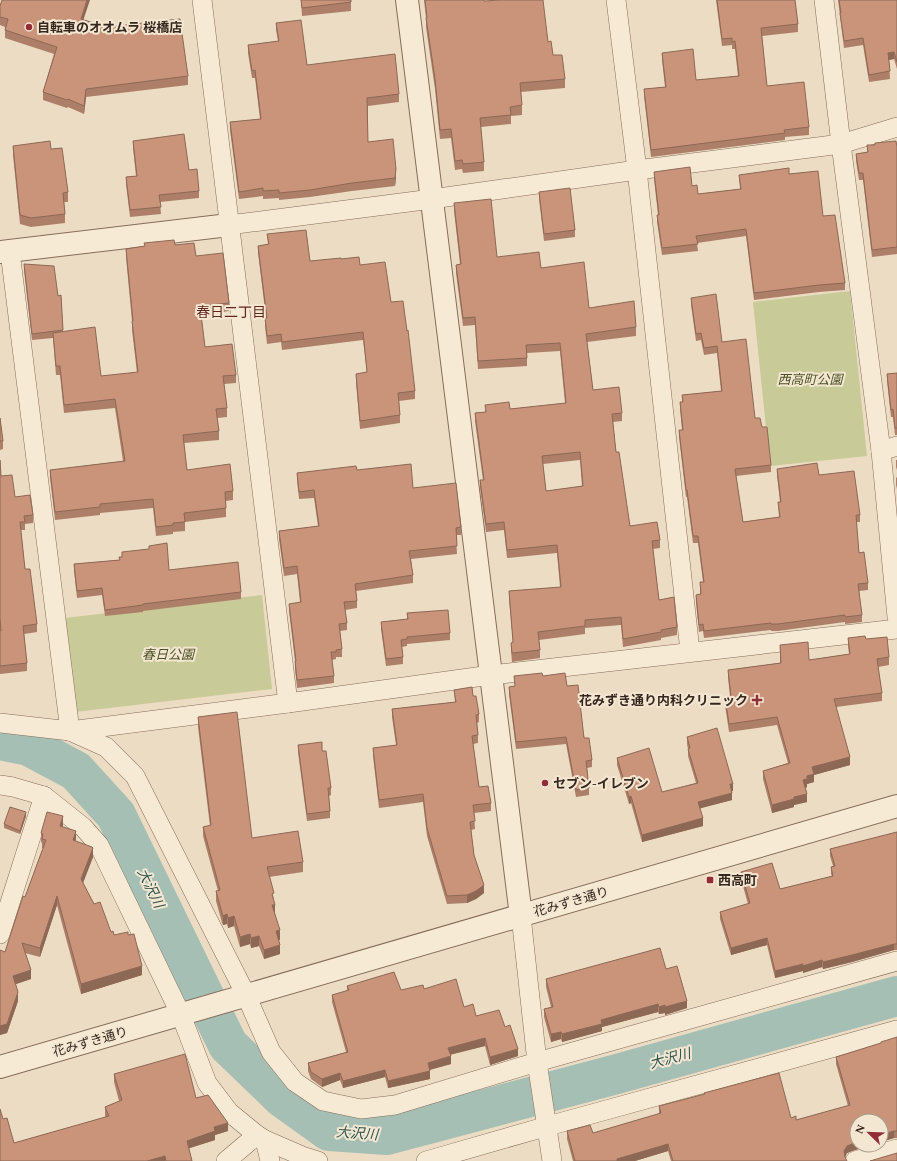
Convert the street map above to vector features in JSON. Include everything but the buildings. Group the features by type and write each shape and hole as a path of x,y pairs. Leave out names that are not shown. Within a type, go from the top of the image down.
{"street":[{"path":"202,0 288,703"},
{"path":"407,0 521,916 537,1062 548,1126 552,1161"},
{"path":"616,0 637,170 690,652"},
{"path":"824,0 841,144 889,448 897,617"},
{"path":"70,731 5,252 432,199 637,170 841,144 897,127"},
{"path":"0,723 70,731 491,675 897,629"},
{"path":"70,731 106,747 135,776 246,995 271,1052 295,1082 323,1101 361,1109 395,1105 537,1062 897,961"},
{"path":"0,785 13,787 44,796 83,827 99,844 181,1015 207,1083 229,1112 261,1137 302,1156 318,1161"},
{"path":"0,934 44,796"},
{"name":"花みずき通り","path":"0,1067 897,806"},
{"path":"426,1161 897,1030"},
{"path":"226,1161 261,1137"},
{"path":"261,1137 270,1161"},
{"path":"855,1161 897,1149"}],"green space":[{"name":"西高町公園","path":"850,291 867,456 770,466 753,302"},
{"name":"春日公園","path":"262,595 272,689 75,712 65,618"}],"waterway":[{"name":"大沢川","path":"0,740 29,746 76,771 116,815 228,1045 283,1098 329,1131 387,1135 617,1074 897,996"}],"place":[{"name":"自転車のオオムラ 桜橋店","path":"29,27"},
{"name":"花みずき通り内科クリニック","path":"757,700"},
{"name":"セブン-イレブン","path":"545,783"},
{"name":"西高町","path":"710,880"}],"district":[{"name":"春日二丁目","path":"231,312"}]}
